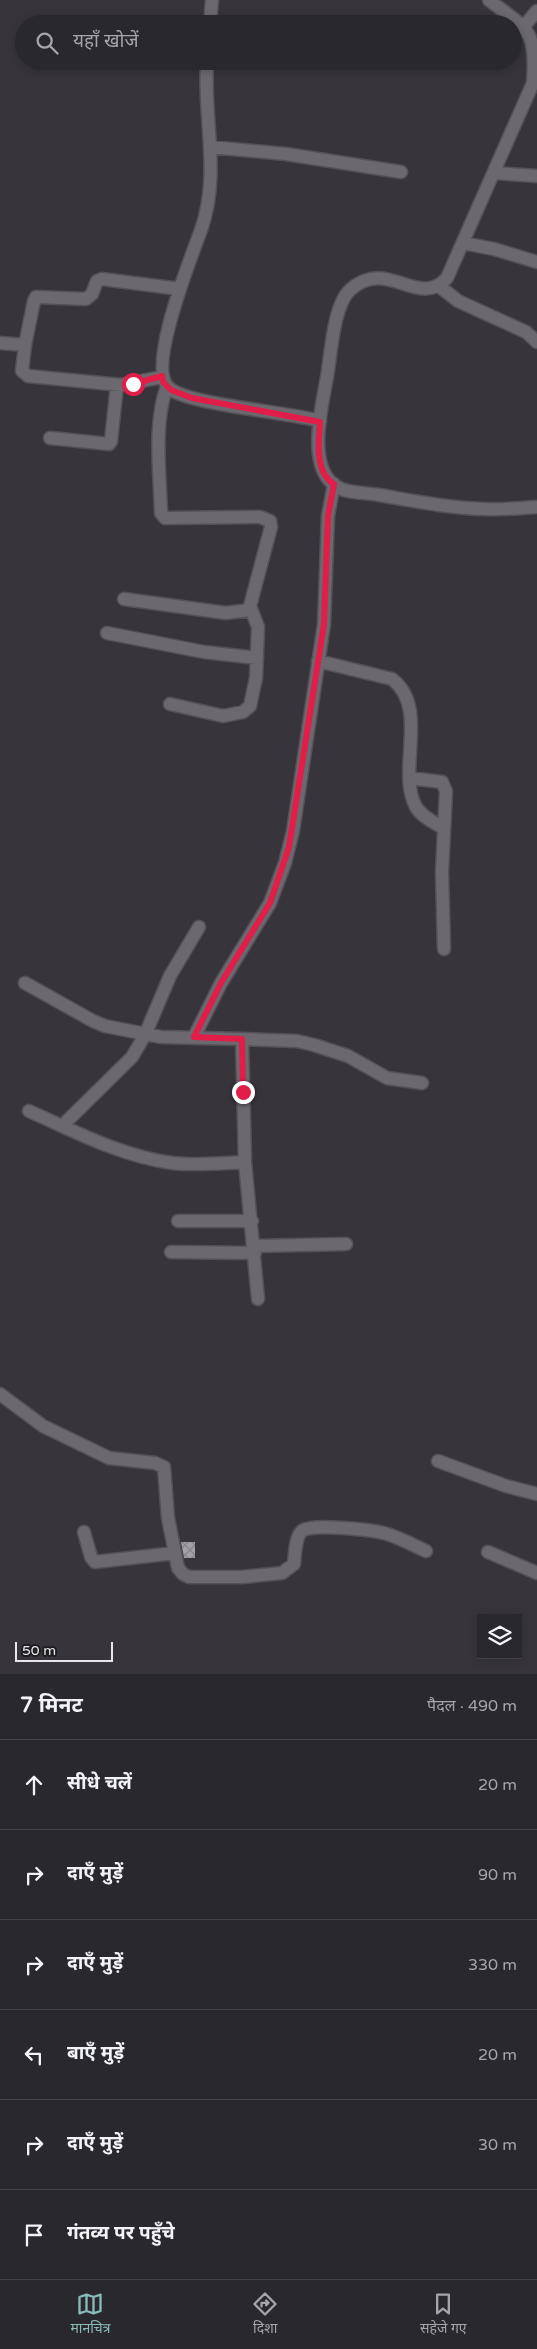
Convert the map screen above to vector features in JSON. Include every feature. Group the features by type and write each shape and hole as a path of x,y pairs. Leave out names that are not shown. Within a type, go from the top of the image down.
{"street":[{"path":"211,15 212,0"},
{"path":"492,2 511,15"},
{"path":"525,26 537,11"},
{"path":"522,24 531,33 533,42 536,65 533,83 447,278 439,286 424,290 388,278 375,279 359,283 348,292 340,308 310,419 324,472 334,484 342,489 427,503 482,509 537,507"},
{"path":"170,704 223,716 244,712 250,706 253,696 257,658 258,627 256,619 250,610 271,527 270,521 260,517 165,518 161,513 160,448 164,381 161,369 168,326 204,222 210,194 210,147 205,83 206,70"},
{"path":"210,147 286,154 401,172"},
{"path":"494,173 537,176"},
{"path":"463,243 537,262"},
{"path":"164,381 117,385 24,374 22,371 25,345 36,297 86,299 92,294 97,281 102,279 180,289"},
{"path":"439,286 458,301 526,332 537,342"},
{"path":"0,343 25,345"},
{"path":"164,381 171,390 192,398 310,419"},
{"path":"50,438 109,444 117,385"},
{"path":"194,1037 221,983 270,903 278,886 293,831 325,607 328,516 334,484"},
{"path":"124,599 226,613 250,610"},
{"path":"107,633 204,652 257,658"},
{"path":"318,661 392,679 401,686 407,702 412,732 410,778 416,808 443,828"},
{"path":"410,778 442,782 445,786 443,828 444,949"},
{"path":"62,1126 132,1057 145,1035 170,976 199,927"},
{"path":"25,983 105,1026 145,1035 297,1041 348,1056 387,1078 422,1083"},
{"path":"242,1039 244,1162 255,1249 258,1298"},
{"path":"29,1111 101,1144 141,1157 181,1163 244,1162"},
{"path":"178,1221 252,1221"},
{"path":"171,1252 346,1244"},
{"path":"0,1394 43,1426 109,1458 155,1463 164,1466 168,1518 178,1568 183,1574 190,1577 226,1577 282,1573 290,1569 294,1564 298,1538 301,1531 307,1528 385,1533 426,1551"},
{"path":"438,1461 506,1486 537,1494"},
{"path":"84,1532 90,1557 95,1562 175,1553"},
{"path":"488,1552 537,1573"}],"building":[{"path":"181,1542 195,1542 195,1558 184,1558"}],"route":[{"path":"133,384 162,376 163,382 171,390 192,398 300,416 320,422 318,451 324,472 330,482 334,484 326,534 324,624 293,831 285,863 278,886 270,903 221,983 194,1037 242,1039 243,1092"}]}
